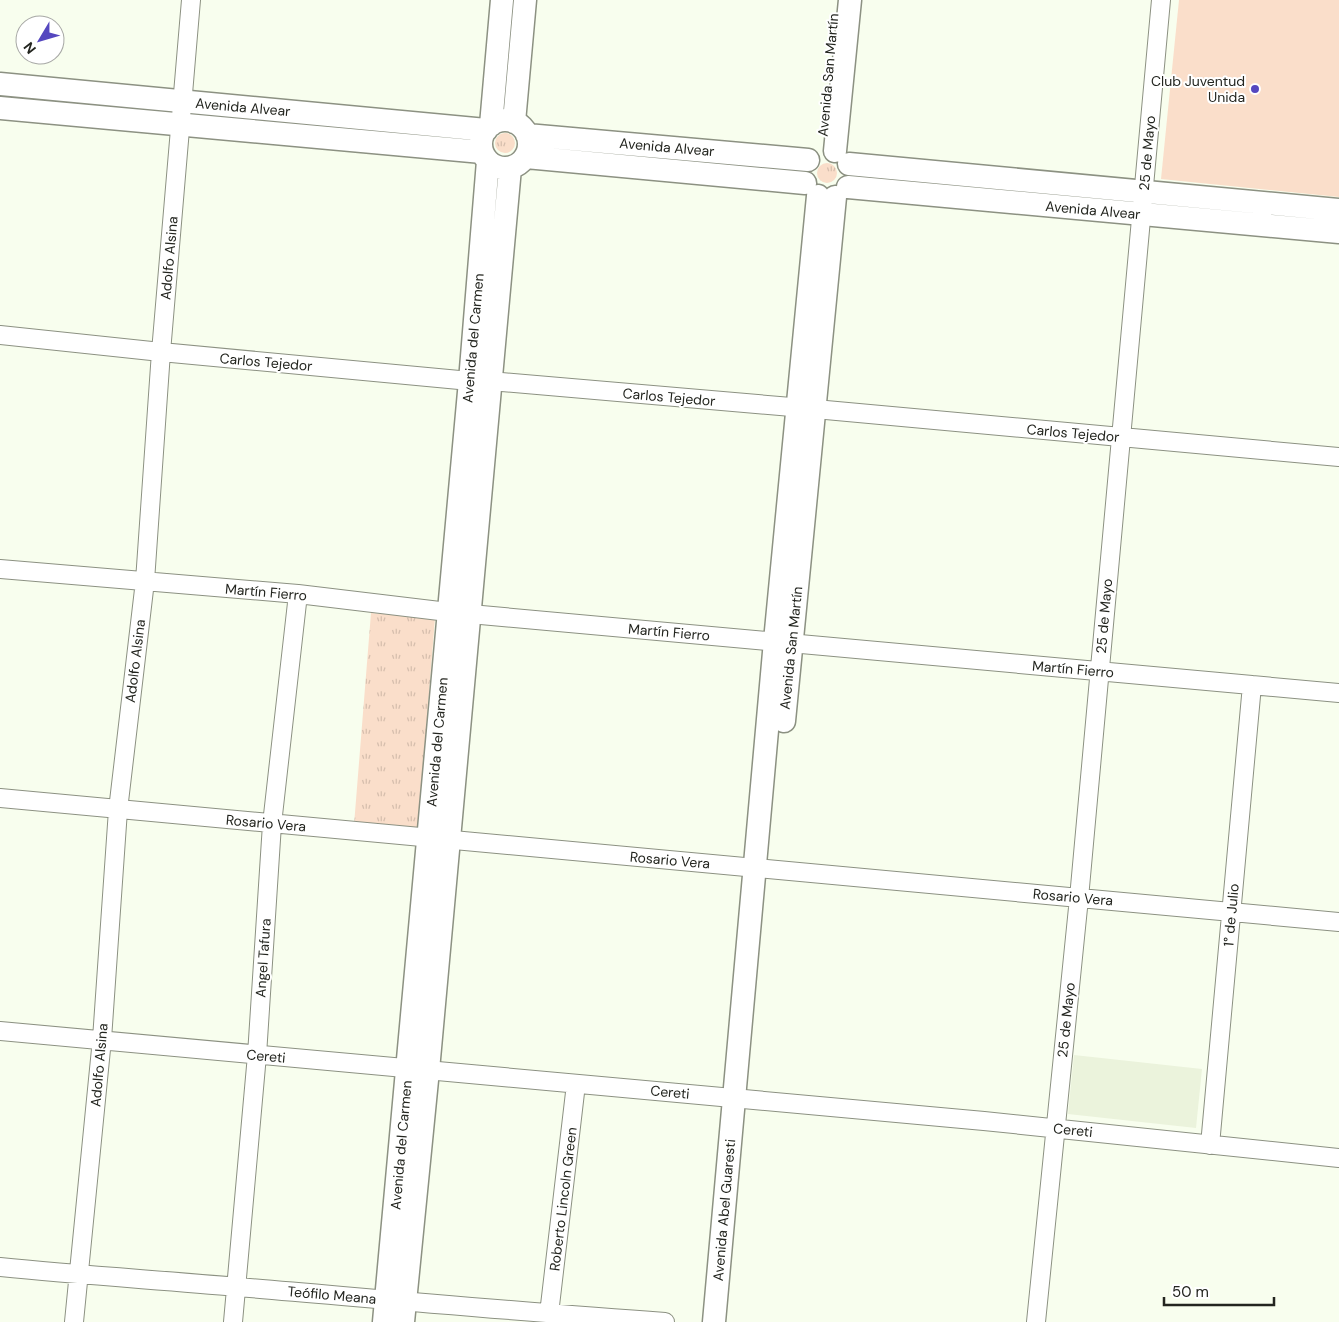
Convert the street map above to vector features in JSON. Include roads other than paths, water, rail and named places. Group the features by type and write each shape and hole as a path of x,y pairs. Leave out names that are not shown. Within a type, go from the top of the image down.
{"main road":[{"path":"489,127 502,0"},
{"path":"521,128 506,120 498,121 489,127 482,137 481,144 486,157 495,166 502,168 518,162 529,150 529,142 521,128 525,0"},
{"name":"Avenida San Martín","path":"828,156 835,0"},
{"path":"828,156 850,0"},
{"name":"Avenida Alvear","path":"0,84 489,127"},
{"name":"Avenida Alvear","path":"0,108 486,157"},
{"name":"Avenida Alvear","path":"521,128 828,156 1143,191 1339,210"},
{"path":"828,156 851,171 850,179 826,191 803,175 804,167 828,156"},
{"name":"Avenida del Carmen","path":"384,1322 398,1308 480,381 486,157"},
{"name":"Avenida Alvear","path":"518,162 826,191 1141,214 1339,232"},
{"name":"Avenida del Carmen","path":"480,381 518,162"},
{"name":"Avenida San Martín","path":"741,1098 826,191"},
{"name":"Avenida Abel Guaresti","path":"714,1322 741,1098"},
{"name":"Avenida Abel Guaresti","path":"729,1322 741,1098"}],"street":[{"name":"Adolfo Alsina","path":"74,1322 102,1040 118,810 144,581 161,352 192,0"},
{"name":"25 de Mayo","path":"1036,1322 1100,671 1161,0"},
{"name":"Carlos Tejedor","path":"0,335 161,352 1339,457"},
{"name":"Martín Fierro","path":"0,569 298,594 459,613 1339,693"},
{"name":"Angel Tafura","path":"233,1322 257,1055 272,824 298,594"},
{"name":"1° de Julio","path":"1210,1145 1252,685"},
{"name":"Rosario Vera","path":"0,798 1339,922"},
{"name":"Cereti","path":"0,1031 741,1098 1339,1158"},
{"name":"Roberto Lincoln Green","path":"550,1314 576,1084"},
{"name":"Teófilo Meana","path":"0,1267 79,1275 236,1286 398,1308 550,1314 665,1322"}],"place":[{"name":"Club Juventud Unida","path":"1255,89"}]}
